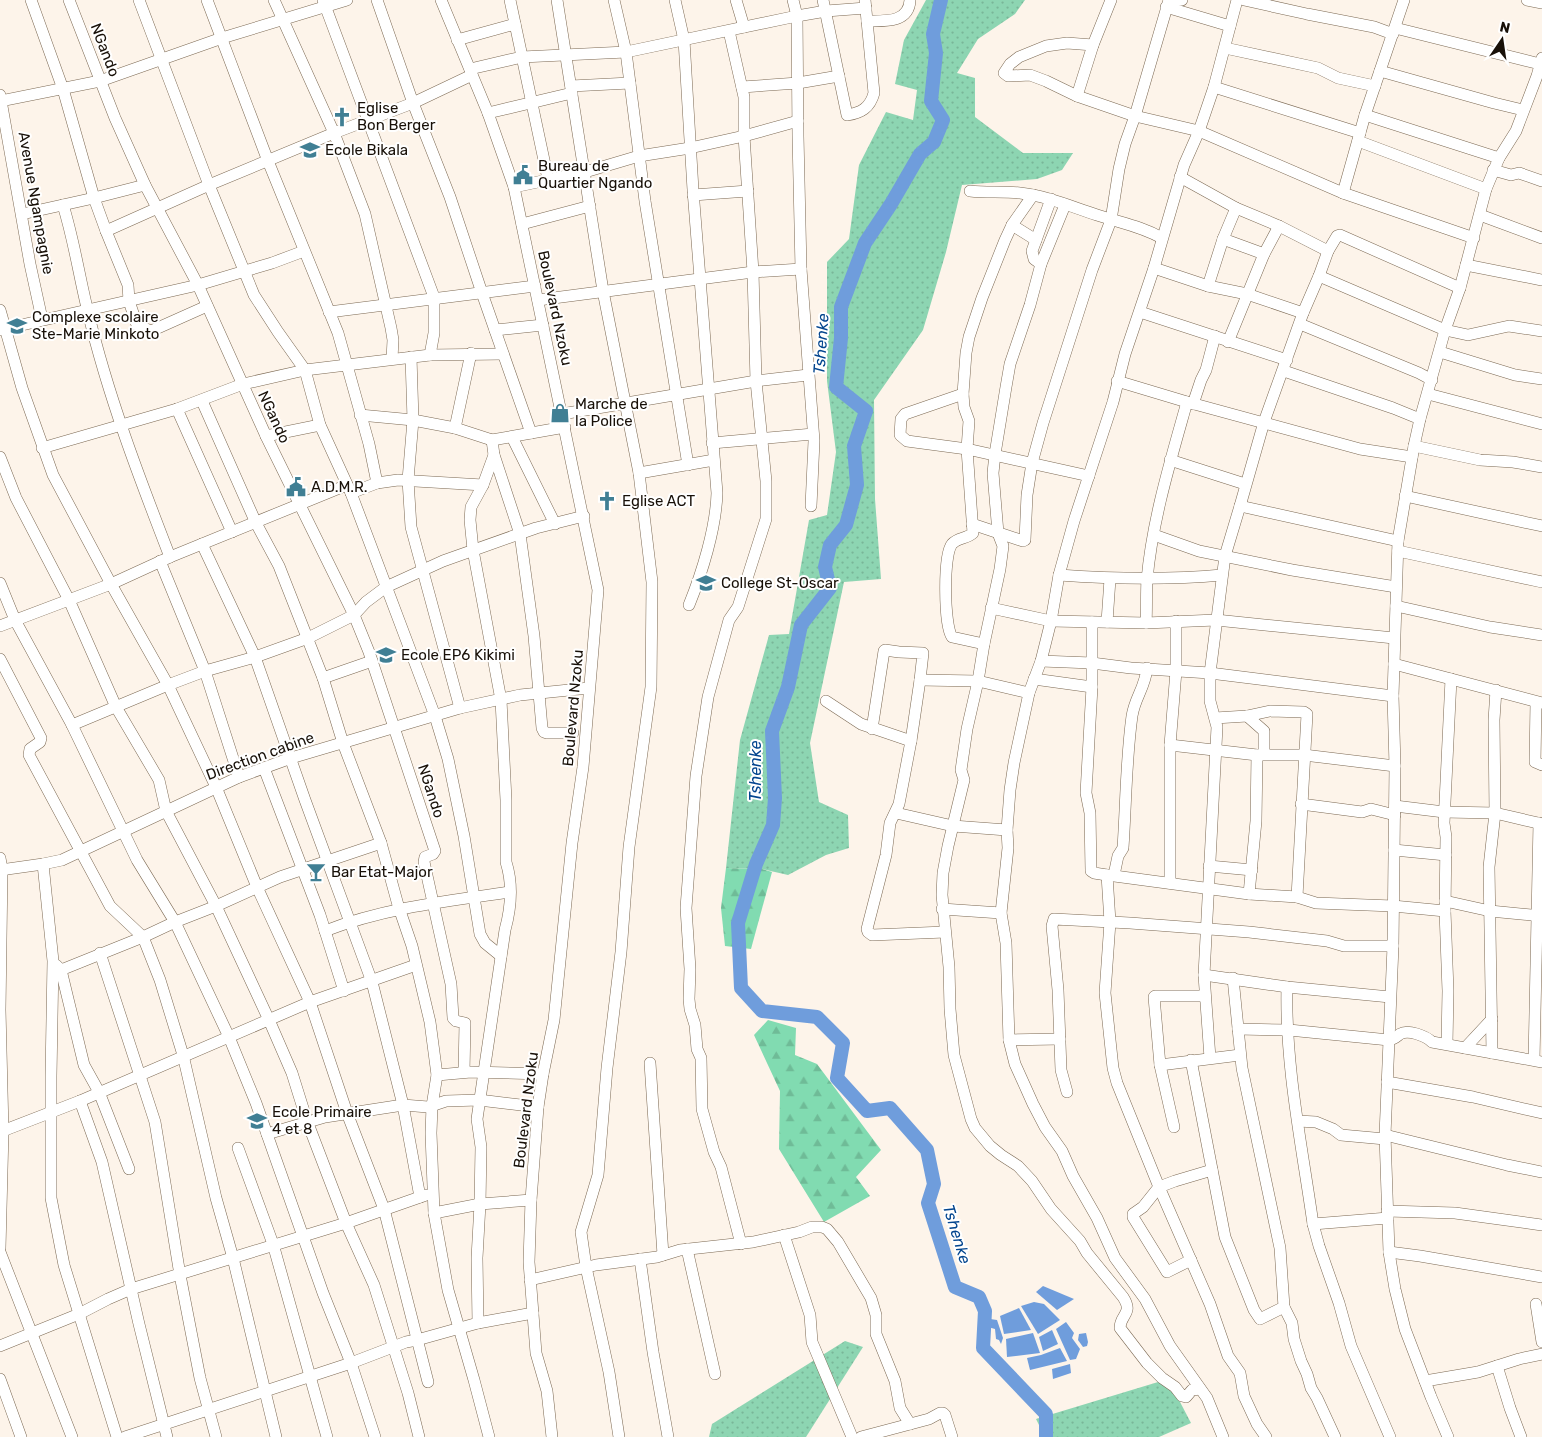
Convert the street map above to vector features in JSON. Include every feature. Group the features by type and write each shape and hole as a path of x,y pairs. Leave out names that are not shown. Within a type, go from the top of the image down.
{"street":[{"path":"31,0 62,89 94,198 128,285 129,302 136,325 149,331 207,306"},
{"name":"NGando","path":"69,0 100,81 145,184 198,285 266,436 354,615 372,661 434,853 425,857 424,862 433,904"},
{"path":"139,0 209,185 244,271 259,303 305,370 320,425 349,489 435,716 448,759 458,807 481,937 501,956"},
{"path":"207,0 268,161 338,333 377,484"},
{"path":"274,0 334,133 365,214 393,340 392,359"},
{"path":"1,98 100,81 324,3 347,0"},
{"path":"377,0 413,103 450,196 494,330 531,433"},
{"name":"Boulevard Nzoku","path":"441,0 488,113 514,187 598,590 583,767 572,843 554,1020 538,1107 531,1200 529,1262 536,1353 546,1391 552,1437"},
{"path":"510,0 548,180"},
{"path":"557,0 604,291 639,472 652,582 651,687 629,847 621,952 607,1068 598,1175 581,1232 586,1267 610,1372 619,1437"},
{"path":"614,0 626,52 639,156 688,465"},
{"path":"675,0 684,40 690,148 717,493 715,517 699,580 689,605"},
{"path":"736,0 744,27"},
{"path":"793,0 797,16 801,269 814,450 811,506"},
{"path":"867,22 901,17 909,7 910,0"},
{"path":"1077,96 1093,45 1111,0"},
{"path":"1168,3 1182,0"},
{"path":"1223,1437 1207,1398 1170,1346 1145,1298 1115,1258 1062,1151 1045,1127 1033,1104 1015,1064 1009,1040 1006,943 1001,913 1008,848 1006,830 1014,763 1029,693 1041,661 1051,621 1059,575 1113,402 1117,381 1154,268 1180,177 1188,152 1199,131 1214,87 1237,0"},
{"path":"1244,0 1541,61 1539,77 1523,110 1516,131 1499,158 1486,189 1460,288 1445,330 1420,419 1398,546 1393,696 1395,766 1393,946 1385,1137 1389,1252 1395,1289 1405,1329 1448,1437"},
{"path":"1343,193 1365,115 1404,0"},
{"path":"1527,0 1542,3"},
{"path":"324,3 434,297 434,332 430,355"},
{"path":"1168,3 1230,26"},
{"path":"972,524 1023,541 1025,540 1027,495 1032,462 1056,379 1092,270 1111,220 1125,144 1168,3"},
{"path":"106,231 209,185 368,119 413,103 471,72 522,57 626,52 797,16 825,5 865,4 874,93 872,100 862,112 847,115 825,5"},
{"path":"457,40 515,24"},
{"path":"729,30 744,97 744,136 753,272 756,381 766,480 766,521 738,607 729,620 708,697 696,776 686,904 690,970 690,1010 695,1026 697,1049 701,1058 702,1110 714,1152 721,1167 741,1244"},
{"path":"1093,45 1067,43 1046,46 1019,57 1010,64 1004,73 1008,76 1030,75 1077,96 1135,116 1199,131 1343,193 1474,238"},
{"path":"1225,48 1318,68 1338,78 1375,86"},
{"path":"1380,71 1494,104 1523,110"},
{"path":"742,87 798,83 839,76"},
{"path":"488,113 571,89 630,83"},
{"path":"1214,87 1359,137 1486,189"},
{"name":"Avenue Ngampagnie","path":"1,98 30,264 42,319"},
{"path":"1365,115 1499,158"},
{"path":"514,187 585,172 639,156 690,148 744,136 798,121"},
{"path":"1493,170 1511,175 1519,173 1542,181"},
{"path":"1180,177 1236,208 1328,250"},
{"path":"22,214 94,198 145,184"},
{"path":"694,195 748,191"},
{"path":"970,191 988,193 1007,192 1051,199 1111,220 1146,229 1162,238"},
{"path":"984,644 952,637 948,621 946,566 948,551 956,541 973,533 966,449 969,421 964,407 964,370 969,337 990,278 1012,225 1033,195"},
{"path":"1041,264 1032,255 1033,244 1051,199"},
{"path":"64,205 73,237 87,311 122,426 239,777"},
{"path":"1064,205 1041,264 1030,305 1010,364 994,454 994,490 998,533 1003,546 961,770 964,780 943,873 942,909 954,1055 975,1128 990,1146 1018,1166 1032,1181 1051,1209 1080,1241 1087,1253 1123,1297 1128,1310 1120,1324 1120,1328 1139,1355 1157,1374 1175,1387 1182,1396 1186,1397 1192,1390 1200,1389"},
{"path":"522,224 590,206"},
{"path":"1208,286 1223,239 1236,208"},
{"path":"1480,215 1542,238"},
{"path":"1012,225 1036,240"},
{"path":"1228,342 1264,254 1279,226"},
{"path":"1210,1058 1204,975 1217,727 1210,701 1210,673 1225,556 1264,422 1328,250 1337,236 1340,235 1460,288"},
{"path":"1223,239 1264,254"},
{"path":"3,329 198,285 304,251"},
{"path":"1466,266 1542,280"},
{"path":"1154,268 1208,286 1247,294 1432,380"},
{"path":"538,300 753,272 801,269"},
{"path":"1319,276 1445,330 1468,335 1510,326 1542,331"},
{"path":"329,312 386,303 535,286"},
{"path":"0,310 3,329 42,448 53,475 168,685 216,787 257,887 310,1002 347,1113 384,1210 428,1382"},
{"path":"1140,312 1215,336 1285,366 1420,419"},
{"path":"494,330 543,325"},
{"path":"1146,623 1148,580 1154,535 1170,460 1190,403 1206,370 1215,336"},
{"path":"1440,352 1515,375 1542,379"},
{"path":"454,428 471,353"},
{"path":"42,448 177,409 243,384 305,370 430,355 503,354"},
{"path":"411,357 413,420 408,480 411,527 460,708"},
{"path":"562,414 756,381 808,375"},
{"path":"1117,381 1190,403 1360,449 1413,451 1480,460 1512,462 1542,468"},
{"path":"963,394 905,414 902,416 900,435 907,441 994,454 1089,476"},
{"path":"1428,394 1542,424"},
{"path":"202,401 256,523 279,566 308,638 323,678 343,743 381,843 412,946 430,1022 437,1074 432,1106 431,1133 434,1212 444,1274 489,1437"},
{"path":"177,409 232,532"},
{"path":"360,415 413,420 454,428 492,440 512,438 565,427"},
{"path":"266,436 320,425"},
{"path":"712,443 813,434"},
{"path":"512,438 555,524"},
{"path":"492,440 494,456 520,534 534,636 544,732 573,733"},
{"path":"478,1323 476,1258 480,1204 481,1147 477,1119 501,956 511,909 506,862 506,800 501,700 473,550 470,513 494,456"},
{"path":"0,457 16,498 69,600 116,707 160,780 166,811 216,906 292,1072 307,1121 346,1223 374,1285 394,1346 419,1437"},
{"path":"639,472 714,460"},
{"path":"1170,460 1245,484"},
{"path":"0,626 111,584 165,559 299,504 349,489 408,480 483,485"},
{"path":"1406,496 1542,526"},
{"path":"1240,506 1542,582"},
{"path":"72,725 205,671 255,657 308,638 354,615 366,602 386,588 423,570 520,534 584,516"},
{"path":"1154,535 1187,548 1292,570 1396,587"},
{"path":"202,544 255,657 372,982 403,1105 420,1197"},
{"path":"1059,575 1148,580 1222,576"},
{"path":"1107,622 1110,579"},
{"path":"0,583 15,620 72,725 137,860 175,922 229,1037 267,1134 323,1292 352,1363 375,1437"},
{"path":"1396,606 1490,627 1542,635"},
{"path":"991,608 1051,621 1146,623 1216,620 1394,638"},
{"path":"1170,883 1170,745 1176,671 1176,621"},
{"path":"1092,622 1092,687 1086,793 1090,813 1091,871 1094,874 1250,894 1297,896 1316,903 1445,906 1540,916"},
{"path":"872,729 884,651 923,653 911,741 896,813 890,823 886,855 868,932 872,935 945,932"},
{"path":"0,659 41,738 40,742 30,749 29,755 110,906 143,937 160,980 183,1055 216,1198 233,1258 276,1437"},
{"path":"323,678 372,661"},
{"path":"1041,661 1092,662 1122,667 1210,673 1393,696"},
{"path":"1394,664 1539,702 1535,762 1542,765"},
{"path":"1147,668 1145,683 1136,698 1129,738 1124,848 1118,856 1111,875 1105,993 1113,1068 1159,1187 1210,1304 1228,1356 1240,1373 1244,1396 1257,1424 1266,1437"},
{"path":"1034,679 1092,687"},
{"path":"1447,1044 1446,855 1441,815 1451,679"},
{"path":"920,680 978,681 1029,693"},
{"name":"Direction cabine","path":"1,866 43,864 62,860 216,787 291,758 460,708 520,695 589,688"},
{"path":"1492,1053 1490,866 1495,813 1494,720 1496,690"},
{"path":"826,701 872,729 911,741"},
{"path":"1215,718 1247,716 1270,711 1305,713 1307,715 1297,896"},
{"path":"1247,716 1264,731 1260,754 1250,894"},
{"path":"1170,745 1260,754 1304,755 1395,766"},
{"path":"264,768 325,931 344,991"},
{"path":"1238,1029 1289,1030 1389,1040 1394,1040 1400,1034 1406,1032 1424,1036 1432,1042 1538,1061 1540,823 1495,813 1441,815 1371,809 1362,812 1301,804"},
{"path":"896,813 953,826 1006,830"},
{"path":"57,966 143,937 302,868 381,843"},
{"path":"1394,850 1446,855"},
{"path":"43,864 57,966 84,1065 99,1092 128,1170"},
{"path":"1,866 0,1010 2,1131 0,1250 72,1437"},
{"path":"1209,866 1252,870"},
{"path":"325,931 350,922 400,909 510,892"},
{"path":"433,904 450,984 453,1018 456,1021 465,1023 464,1072"},
{"path":"942,909 1001,913"},
{"path":"1067,1092 1061,1070 1058,990 1052,926 1053,921 1058,918 1207,929 1327,941 1344,946 1393,946"},
{"path":"100,953 155,1122 180,1275 200,1378 216,1437"},
{"path":"2,1131 80,1101 183,1055 310,1002 372,982 416,965"},
{"path":"57,966 51,1111 51,1198 64,1264 116,1437"},
{"path":"1204,975 1287,987 1390,997"},
{"path":"1233,978 1240,1055 1253,1126 1280,1248 1284,1307 1292,1323 1294,1339 1311,1388 1318,1398 1334,1437"},
{"path":"1287,987 1293,1086 1313,1224 1339,1303 1350,1346 1390,1437"},
{"path":"1174,1127 1160,1065 1154,997 1205,996"},
{"path":"1465,1048 1492,1019"},
{"path":"1009,1040 1060,1039"},
{"path":"1160,1065 1240,1055"},
{"path":"1191,1060 1225,1237 1254,1310 1260,1319 1284,1307"},
{"path":"650,1063 663,1255"},
{"path":"437,1074 484,1072 543,1074"},
{"path":"1387,1082 1473,1097 1542,1113"},
{"path":"267,1134 307,1121 403,1105 424,1108 446,1102 479,1100 538,1107"},
{"path":"80,1101 102,1162 168,1437"},
{"path":"1298,1121 1316,1122 1333,1129 1341,1135 1385,1137 1542,1172"},
{"path":"238,1148 273,1244 327,1437"},
{"path":"1191,1260 1167,1272 1133,1217 1134,1212 1143,1207 1159,1187 1212,1170"},
{"path":"0,1346 80,1314 132,1289 346,1223 432,1192"},
{"path":"434,1212 480,1204 531,1200"},
{"path":"1313,1224 1388,1214 1455,1213 1542,1225"},
{"path":"530,1280 586,1267 663,1255 673,1251 741,1244 822,1226 838,1242 871,1298 876,1315 876,1334 895,1381 900,1408 910,1424"},
{"path":"784,1235 810,1315 812,1342 852,1437"},
{"path":"687,1249 715,1374"},
{"path":"1389,1252 1542,1277"},
{"path":"640,1259 653,1352 668,1437"},
{"path":"1536,1304 1542,1342"},
{"path":"125,1437 352,1363 406,1342 478,1323 533,1313"},
{"path":"1425,1381 1478,1372 1542,1354"},
{"path":"1497,1366 1510,1408 1522,1437"},
{"path":"0,1379 22,1437"},
{"path":"861,1437 943,1413 952,1437"}],"green space":[{"path":"926,0 1025,0 1015,14 978,39 957,73 975,78 975,117 1023,153 1073,153 1062,170 1037,179 962,185 946,252 923,330 874,400 875,499 881,579 844,582 810,743 819,802 848,815 849,848 826,855 788,875 762,869 726,868 740,740 769,635 789,634 809,520 827,515 836,452 827,381 827,262 849,239 859,165 886,112 913,120 917,90 895,84 904,40"},
{"path":"726,868 762,869 772,872 751,949 725,946 721,908"},
{"path":"768,1020 796,1028 795,1055 817,1064 881,1150 856,1177 870,1196 824,1222 779,1149 780,1091 754,1035"},
{"path":"845,1341 863,1347 806,1437 709,1437 712,1424"},
{"path":"1168,1379 1191,1423 1159,1437 1045,1437 1036,1419"}],"water":[{"path":"1043,1286 1074,1299 1057,1310 1036,1292"},
{"path":"1034,1302 1044,1304 1060,1320 1038,1334 1021,1306"},
{"path":"1019,1308 1031,1330 1004,1334 1000,1316"},
{"path":"990,1319 997,1320 1003,1338 1001,1344 996,1339 995,1329 988,1327"},
{"path":"1066,1322 1074,1333 1072,1338 1080,1349 1076,1359 1070,1360 1056,1329"},
{"path":"1052,1330 1058,1344 1043,1351 1039,1337"},
{"path":"1033,1333 1040,1353 1007,1357 1006,1339"},
{"path":"1086,1333 1088,1342 1087,1346 1083,1347 1078,1340 1079,1334"},
{"path":"1060,1348 1067,1361 1030,1370 1027,1358"},
{"path":"1070,1364 1071,1373 1053,1379 1052,1369"}],"waterway":[{"name":"Tshenke","path":"941,0 933,34 936,53 931,101 943,120 934,142 920,154 891,204 865,243 841,307 841,338 836,387 866,411 854,446 857,485 846,525 830,545 825,567 830,588 801,625 788,687 772,731 775,798 773,825 756,864 738,923 741,988 762,1011 817,1017 843,1043 837,1078 867,1111 890,1108 927,1150 934,1184 928,1203 955,1287 979,1297 985,1311 983,1348 1046,1414 1046,1437"}],"place":[{"name":"Eglise Bon Berger","path":"342,117"},
{"name":"Ecole Bikala","path":"310,150"},
{"name":"Bureau de Quartier Ngando","path":"523,175"},
{"name":"Complexe scolaire Ste-Marie Minkoto","path":"17,326"},
{"name":"Marche de la Police","path":"560,413"},
{"name":"A.D.M.R.","path":"296,487"},
{"name":"Eglise ACT","path":"607,501"},
{"name":"College St-Oscar","path":"706,583"},
{"name":"Ecole EP6 Kikimi","path":"386,655"},
{"name":"Bar Etat-Major","path":"316,872"},
{"name":"Ecole Primaire 4 et 8","path":"257,1121"}]}
